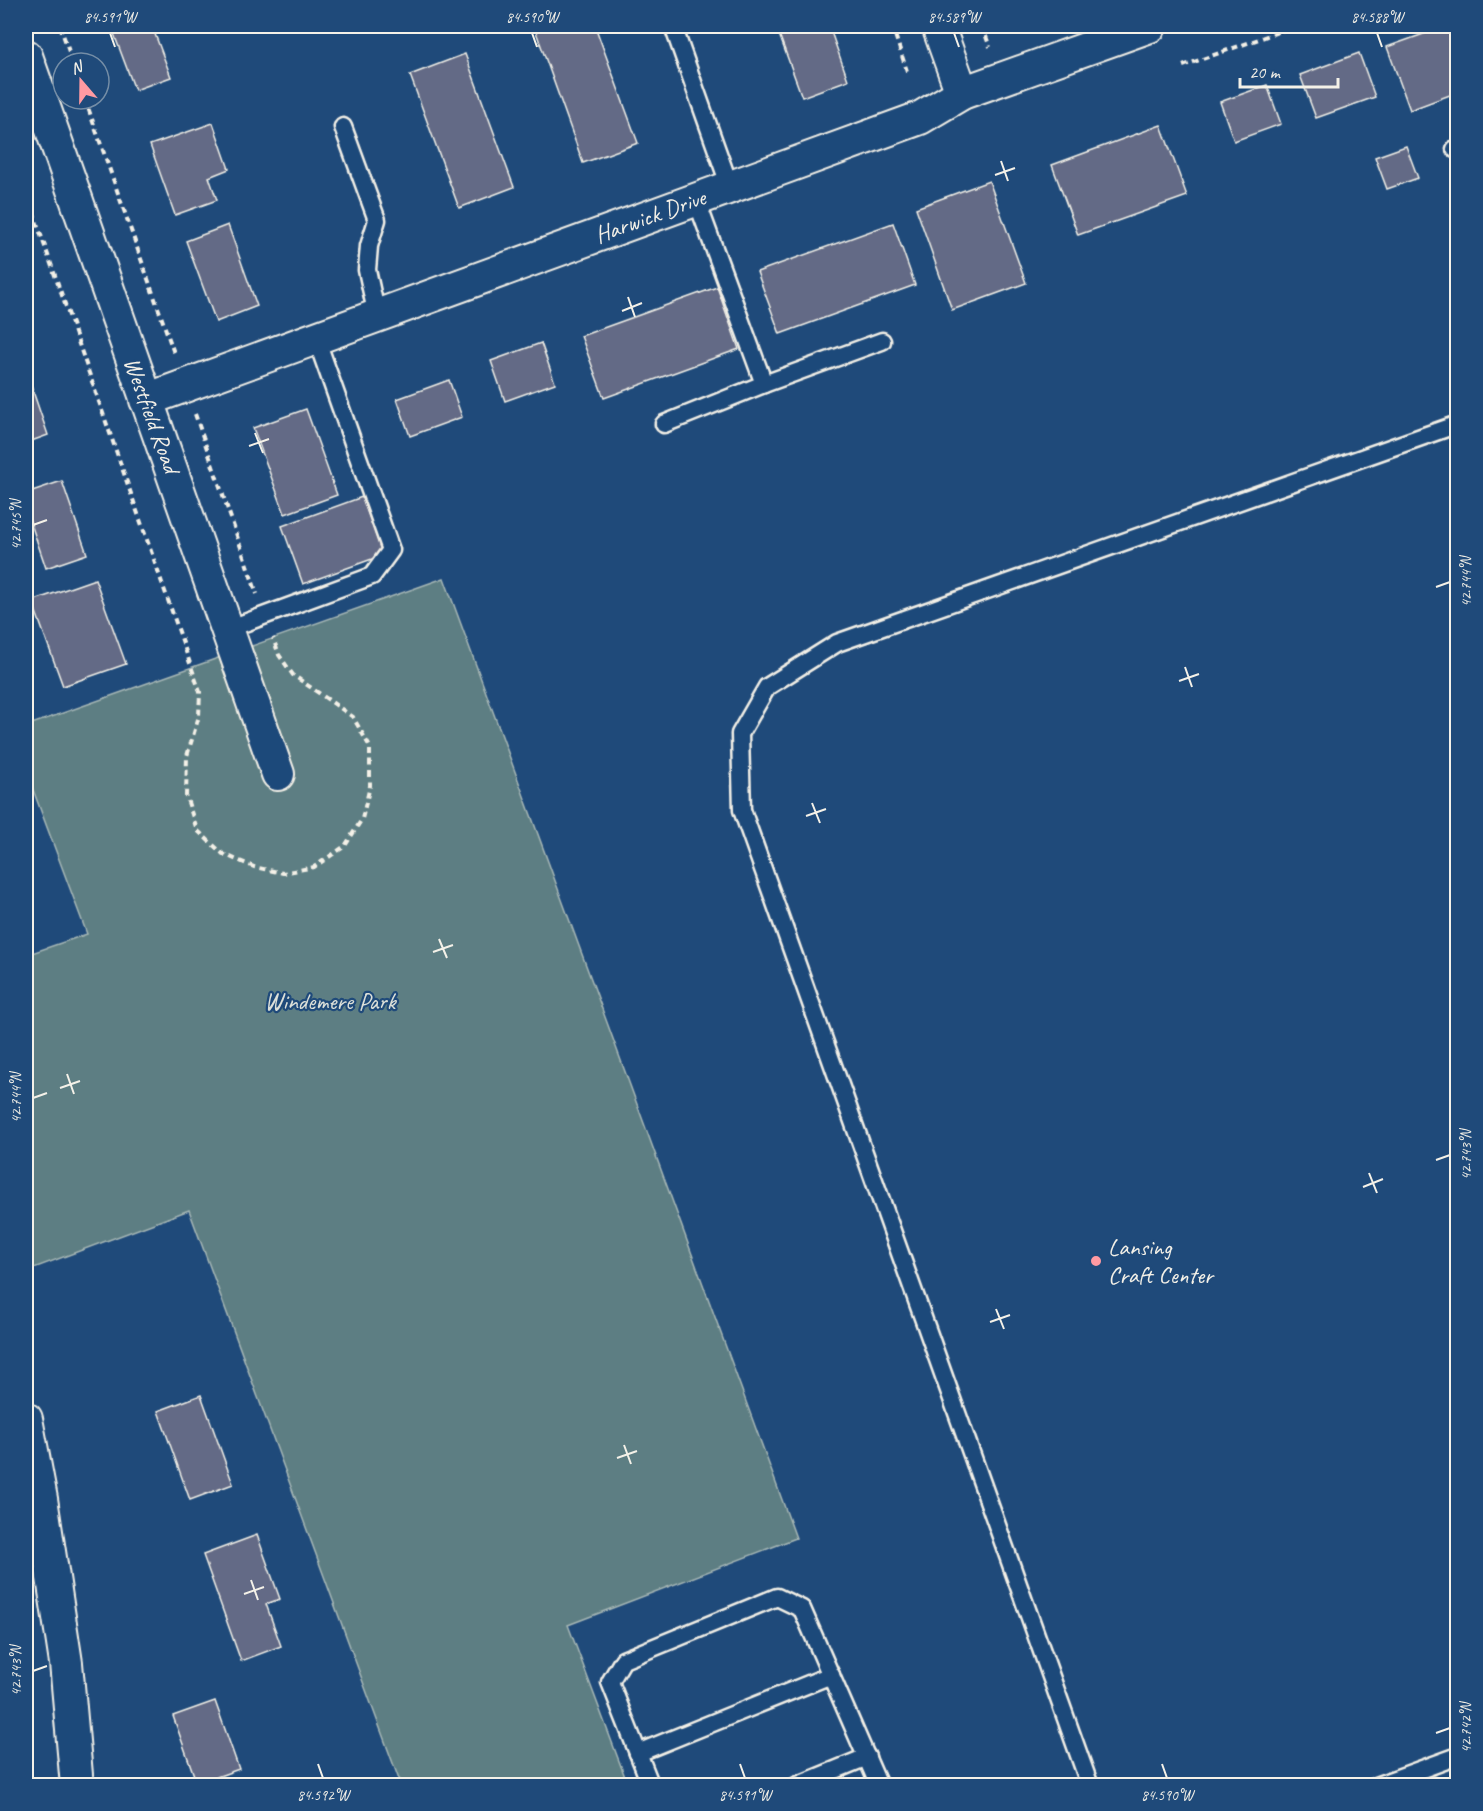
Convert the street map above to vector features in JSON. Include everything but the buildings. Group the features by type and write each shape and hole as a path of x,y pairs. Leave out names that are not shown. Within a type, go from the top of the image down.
{"street":[{"path":"938,26 962,93"},
{"name":"Harwick Drive","path":"146,400 920,118 962,93 1150,26"},
{"name":"Westfield Road","path":"26,56 278,774"},
{"path":"26,1419 41,1499 66,1663 77,1785"}],"lane":[{"path":"673,26 730,187"},
{"path":"344,127 377,220 369,246 367,270 377,316"},
{"path":"696,199 764,384"},
{"path":"228,629 372,576 391,550 316,338"},
{"path":"664,424 764,384 882,341"},
{"path":"1090,1785 742,810 740,734 768,687 837,643 1458,424"},
{"path":"651,1785 610,1682 623,1660 777,1596 802,1609 879,1785"},
{"path":"638,1754 831,1675"},
{"path":"1375,1785 1458,1756"},
{"path":"795,1785 867,1757"}],"path":[{"path":"60,26 69,51"},
{"path":"892,26 908,74"},
{"path":"982,26 990,47"},
{"path":"1183,66 1295,26"}],"green space":[{"name":"Windemere Park","path":"444,578 796,1538 568,1625 628,1785 401,1785 189,1210 26,1271 26,955 87,934 26,771 26,726"}],"place":[{"name":"Lansing Craft Center","path":"1096,1261"}]}
